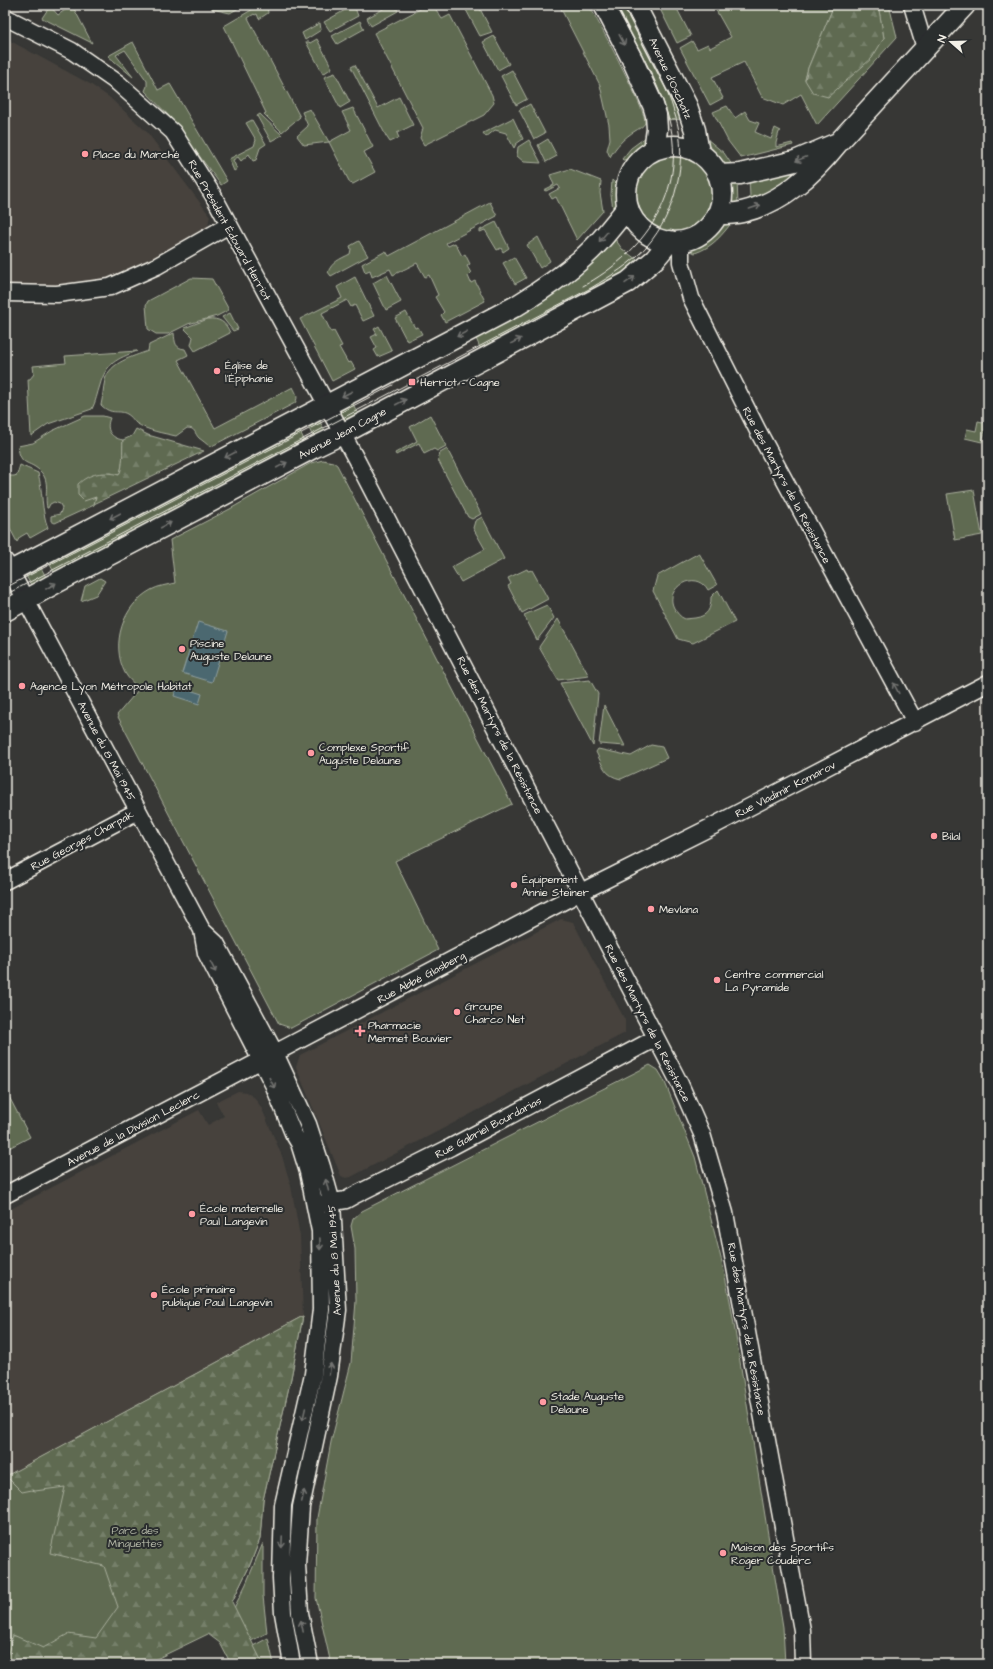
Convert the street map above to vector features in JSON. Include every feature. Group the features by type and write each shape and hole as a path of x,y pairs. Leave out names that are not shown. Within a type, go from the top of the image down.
{"street":[{"path":"604,5 653,104 656,114 657,129 654,150"},
{"name":"Avenue d'Oschatz","path":"635,5 687,106 695,130 699,153"},
{"path":"912,5 925,48"},
{"path":"717,214 740,212 767,204 795,188 820,165 837,144 964,5"},
{"name":"Rue Président Édouard Herriot","path":"5,17 72,51 118,83 173,132 213,195 342,434"},
{"path":"718,175 740,174 795,161 837,144"},
{"path":"680,146 699,153 710,162 718,175 722,195 717,214 711,224 693,238 676,241 658,238 644,232 632,217 628,207 626,193 628,180 638,163 654,150 664,147 680,146"},
{"path":"7,569 516,306 542,290 566,272 599,242 628,207"},
{"path":"5,293 57,294 110,287 158,266 229,225"},
{"name":"Rue des Martyrs de la Résistance","path":"676,241 691,298 758,431 915,722"},
{"name":"Avenue Jean Cagne","path":"5,612 54,584 342,434 628,282 676,241"},
{"name":"Rue des Martyrs de la Résistance","path":"342,434 431,601 680,1084 702,1134 725,1213 802,1630 803,1664"},
{"name":"Avenue du 8 Mai 1945","path":"7,569 26,600 202,930 206,953 273,1084 293,1133 299,1143 308,1172 324,1204 320,1231 322,1310 313,1374 283,1505 281,1585 283,1613 292,1664"},
{"name":"Rue Vladimir Komarov","path":"581,892 683,842 988,683"},
{"name":"Rue Georges Charpak","path":"5,881 138,811"},
{"name":"Rue Abbé Glasberg","path":"260,1061 581,892"},
{"name":"Avenue du 8 Mai 1945","path":"202,930 216,943 275,1054 308,1124 322,1167 324,1204 338,1310 329,1376 301,1507 297,1565 300,1613 310,1664"},
{"name":"Rue Gabriel Bourdarias","path":"324,1204 346,1200 451,1147 656,1038"},
{"name":"Avenue de la Division Leclerc","path":"6,1192 260,1061"}],"shaded area":[{"name":"Place du Marché","path":"5,38 90,84 109,97 147,132 210,216 207,230 122,275 57,289 5,288"},
{"path":"561,919 573,922 625,1020 625,1033 351,1177 346,1178 341,1176 296,1067 300,1055"},
{"name":"École primaire publique Paul Langevin","path":"238,1091 246,1092 255,1098 262,1109 282,1156 291,1186 300,1236 303,1316 5,1477 5,1212 199,1110 208,1125 224,1116 216,1102"}],"green space":[{"path":"72,5 92,43 42,18 50,6 58,15"},
{"path":"210,5 244,5 230,13 212,9"},
{"path":"260,5 267,5 268,13 259,19 257,14 254,14 248,18 300,117 282,132 264,114 266,113 224,26"},
{"path":"354,5 358,16 330,31 324,22"},
{"path":"390,5 395,5 398,11 371,26 367,18"},
{"path":"428,5 433,5 442,19 450,15 492,95 494,103 484,115 424,145 420,138 423,128 374,33"},
{"path":"470,5 478,5 492,32 480,36 465,8"},
{"path":"559,5 589,5 631,85 644,116 645,123 642,127 624,139 610,157 607,150 610,139 609,125 600,85"},
{"path":"609,5 630,5 686,119 662,120"},
{"path":"658,5 675,5 691,36 677,43"},
{"path":"713,5 834,5 808,68 805,80 884,38 878,5 889,5 897,37 817,125 801,94 783,105 762,97 744,62 712,77 723,98 710,105 680,48 692,41 697,49 708,44 710,48 731,37"},
{"path":"834,5 878,5 884,38 872,58 828,97 813,93 805,80 808,68"},
{"path":"360,21 364,29 337,44 332,36"},
{"path":"320,23 321,30 305,40 302,33"},
{"path":"494,36 509,64 498,70 483,42"},
{"path":"317,39 332,68 323,74 306,42 310,43"},
{"path":"133,42 158,90 170,84 227,181 221,185 171,118 145,91 147,81 125,50 116,55 133,77 108,56"},
{"path":"355,65 378,108 399,97 413,125 397,133 399,138 390,142 386,136 351,67"},
{"path":"512,70 527,99 516,105 501,76"},
{"path":"335,73 350,102 340,108 324,77"},
{"path":"530,104 545,133 534,139 519,110"},
{"path":"727,106 735,118 745,111 750,120 759,123 755,132 771,139 775,128 781,131 779,132 776,147 792,143 793,145 741,158 728,141 713,112"},
{"path":"353,108 373,147 364,152 375,172 353,184 350,183 329,142 351,130 342,112"},
{"path":"310,109 329,142 304,145 297,136 308,126 302,112"},
{"path":"260,114 282,135 271,141 257,116"},
{"path":"513,118 523,139 516,144 514,148 506,133 495,130 486,137 483,133"},
{"path":"252,120 266,144 260,148 256,160 253,161 249,154 241,161 238,157 233,160 237,169 234,171 229,159 254,146 256,140 246,123"},
{"path":"646,137 644,149 634,158 622,159 631,148"},
{"path":"548,139 557,156 546,162 538,145"},
{"path":"707,139 724,153 732,165 723,165 707,145"},
{"path":"529,140 541,163 524,162 517,156 518,147"},
{"path":"675,156 690,159 702,168 711,180 714,195 711,210 702,222 690,231 675,234 660,231 648,222 639,210 636,195 639,180 648,168 660,159"},
{"path":"800,168 804,173 749,204 749,179"},
{"path":"570,169 601,181 600,193 603,211 577,240 556,197 552,199 549,194 560,188 558,185 546,191 544,190 554,185 550,175"},
{"path":"737,179 738,205 728,206 730,193 728,180"},
{"path":"612,180 618,187 620,194 618,202 613,209 611,195"},
{"path":"490,202 497,216 446,243 448,246 455,243 462,256 465,254 470,264 467,266 471,273 468,276 471,283 475,281 485,301 445,322 441,315 444,312 435,297 438,295 429,275 425,277 417,263 393,275 390,269 372,277 370,270 365,272 362,264 386,251 389,256"},
{"path":"733,221 721,236 712,244 695,253 691,251 693,247 711,236 725,222"},
{"path":"496,222 509,248 503,252 501,248 497,250 485,230 480,232 480,230"},
{"path":"613,236 622,249 643,264 481,350 475,336"},
{"path":"538,237 550,261 540,268 527,245"},
{"path":"359,241 368,256 331,276 328,272 332,266 337,261 350,254 350,246"},
{"path":"514,257 526,278 515,284 503,263"},
{"path":"387,275 401,302 386,310 373,283"},
{"path":"355,277 374,316 363,321 355,305 351,307 347,300 322,313 331,332 334,331 342,346 339,347 348,363 351,362 355,369 332,381 300,319 342,298 337,287"},
{"path":"191,278 212,279 229,310 217,316 188,324 168,334 156,334 148,329 146,305 148,301"},
{"path":"406,312 415,328 418,327 422,334 407,341 395,318"},
{"path":"230,313 238,329 233,331 222,317"},
{"path":"208,319 216,319 224,323 230,333 195,351 191,345 193,337 184,328"},
{"path":"379,326 392,351 378,357 374,350 377,348 371,337 377,334 374,329"},
{"path":"174,333 177,346 185,349 188,355 178,360 215,428 293,387 297,397 295,403 210,447 197,436 192,429 187,428 176,436 156,431 145,428 136,423 127,414 108,410 101,405 105,380 117,364 148,351 149,345"},
{"path":"137,351 118,359 109,367 102,378 92,409 48,424 31,436 28,379 30,379 34,374 33,366 66,363 65,356"},
{"path":"352,402 358,414 345,420 339,409"},
{"path":"430,415 446,446 437,451 434,449 424,454 419,443 396,455 395,453 417,441 410,427"},
{"path":"85,416 103,416 110,418 108,426 110,433 123,440 121,471 119,475 111,473 100,474 94,505 55,523 51,521 51,516 60,514 62,508 60,504 54,502 47,508 45,479 40,471 23,460 19,453 18,446 33,443 52,431"},
{"path":"319,420 325,431 313,437 308,426"},
{"path":"978,421 987,423 982,442 965,438 967,429 976,431"},
{"path":"136,429 148,435 204,451 94,504 96,497 84,501 78,495 78,484 92,475 108,473 119,475 122,463 123,440 132,436"},
{"path":"299,429 305,442 57,578 46,557"},
{"path":"447,449 481,514 472,519 468,517 438,460 440,453"},
{"name":"Complexe Sportif Auguste Delaune","path":"323,460 333,462 337,465 512,804 395,861 438,950 291,1028 279,1024 117,715 139,689 125,673 121,662 119,638 127,615 133,605 141,597 151,590 175,583 170,540 230,509 311,463"},
{"path":"20,465 38,473 44,514 48,528 30,538 27,533 20,537 17,542 5,519 5,476 17,475"},
{"path":"974,490 982,535 955,540 947,494"},
{"path":"482,517 504,559 461,582 452,567 485,549 473,528 475,521"},
{"path":"699,553 717,585 708,590 703,584 696,581 683,583 673,593 672,600 674,608 679,615 685,619 703,616 708,611 711,597 718,590 735,622 693,643 678,639 653,591 657,576"},
{"path":"40,566 46,577 31,585 25,574"},
{"path":"527,569 528,571 532,570 548,599 522,613 508,586 511,584 508,578"},
{"path":"100,578 105,581 96,595 81,601 85,586"},
{"path":"547,605 554,618 537,640 524,615"},
{"path":"558,619 589,676 558,680 539,647"},
{"path":"590,680 598,694 593,746 560,683"},
{"path":"604,705 625,746 599,744"},
{"path":"651,745 662,747 667,758 621,779 616,778 605,770 596,752 598,749 631,756"},
{"name":"Stade Auguste Delaune","path":"650,1065 658,1070 664,1080 695,1157 723,1266 731,1306 783,1627 785,1664 331,1664 316,1598 317,1518 331,1442 351,1363 356,1301 355,1249 351,1226 353,1219 362,1211"},
{"path":"5,1089 30,1137 5,1150"},
{"name":"Parc des Minguettes","path":"303,1316 291,1378 263,1500 260,1539 249,1567 224,1618 5,1664 5,1477"},
{"name":"Parc des Minguettes","path":"303,1316 291,1378 263,1500 260,1539 249,1567 232,1602 263,1664 231,1664 220,1643 208,1634 146,1664 5,1664 13,1635 43,1648 68,1634 96,1638 118,1607 104,1566 50,1553 65,1487 22,1492 6,1476"},
{"path":"263,1543 263,1596 267,1633 251,1641 234,1608"},
{"path":"268,1638 274,1664 263,1664 253,1646"}],"water":[{"path":"198,622 228,631 212,682 182,673"},
{"path":"177,686 202,694 199,704 174,696"}],"tram line":[{"path":"583,286 605,272 625,256 642,238 656,218 666,195 672,172 673,146 665,105 653,76 615,5"},
{"path":"5,595 591,288 620,269 641,252 657,233 672,202 677,185 681,151 676,118 666,89 653,60 624,5"},
{"path":"5,588 393,385"}],"place":[{"name":"Place du Marché","path":"85,154"},
{"name":"Église de l'Épiphanie","path":"217,371"},
{"name":"Herriot - Cagne","path":"412,382"},
{"name":"Piscine Auguste Delaune","path":"182,649"},
{"name":"Agence Lyon Métropole Habitat","path":"22,686"},
{"name":"Complexe Sportif Auguste Delaune","path":"311,753"},
{"name":"Bilal","path":"934,836"},
{"name":"Équipement Annie Steiner","path":"514,885"},
{"name":"Mevlana","path":"651,909"},
{"name":"Centre commercial La Pyramide","path":"717,980"},
{"name":"Groupe Charco Net","path":"457,1012"},
{"name":"Pharmacie Mermet Bouvier","path":"360,1031"},
{"name":"École maternelle Paul Langevin","path":"192,1214"},
{"name":"École primaire publique Paul Langevin","path":"154,1295"},
{"name":"Stade Auguste Delaune","path":"543,1402"},
{"name":"Maison des Sportifs Roger Couderc","path":"723,1553"}]}
